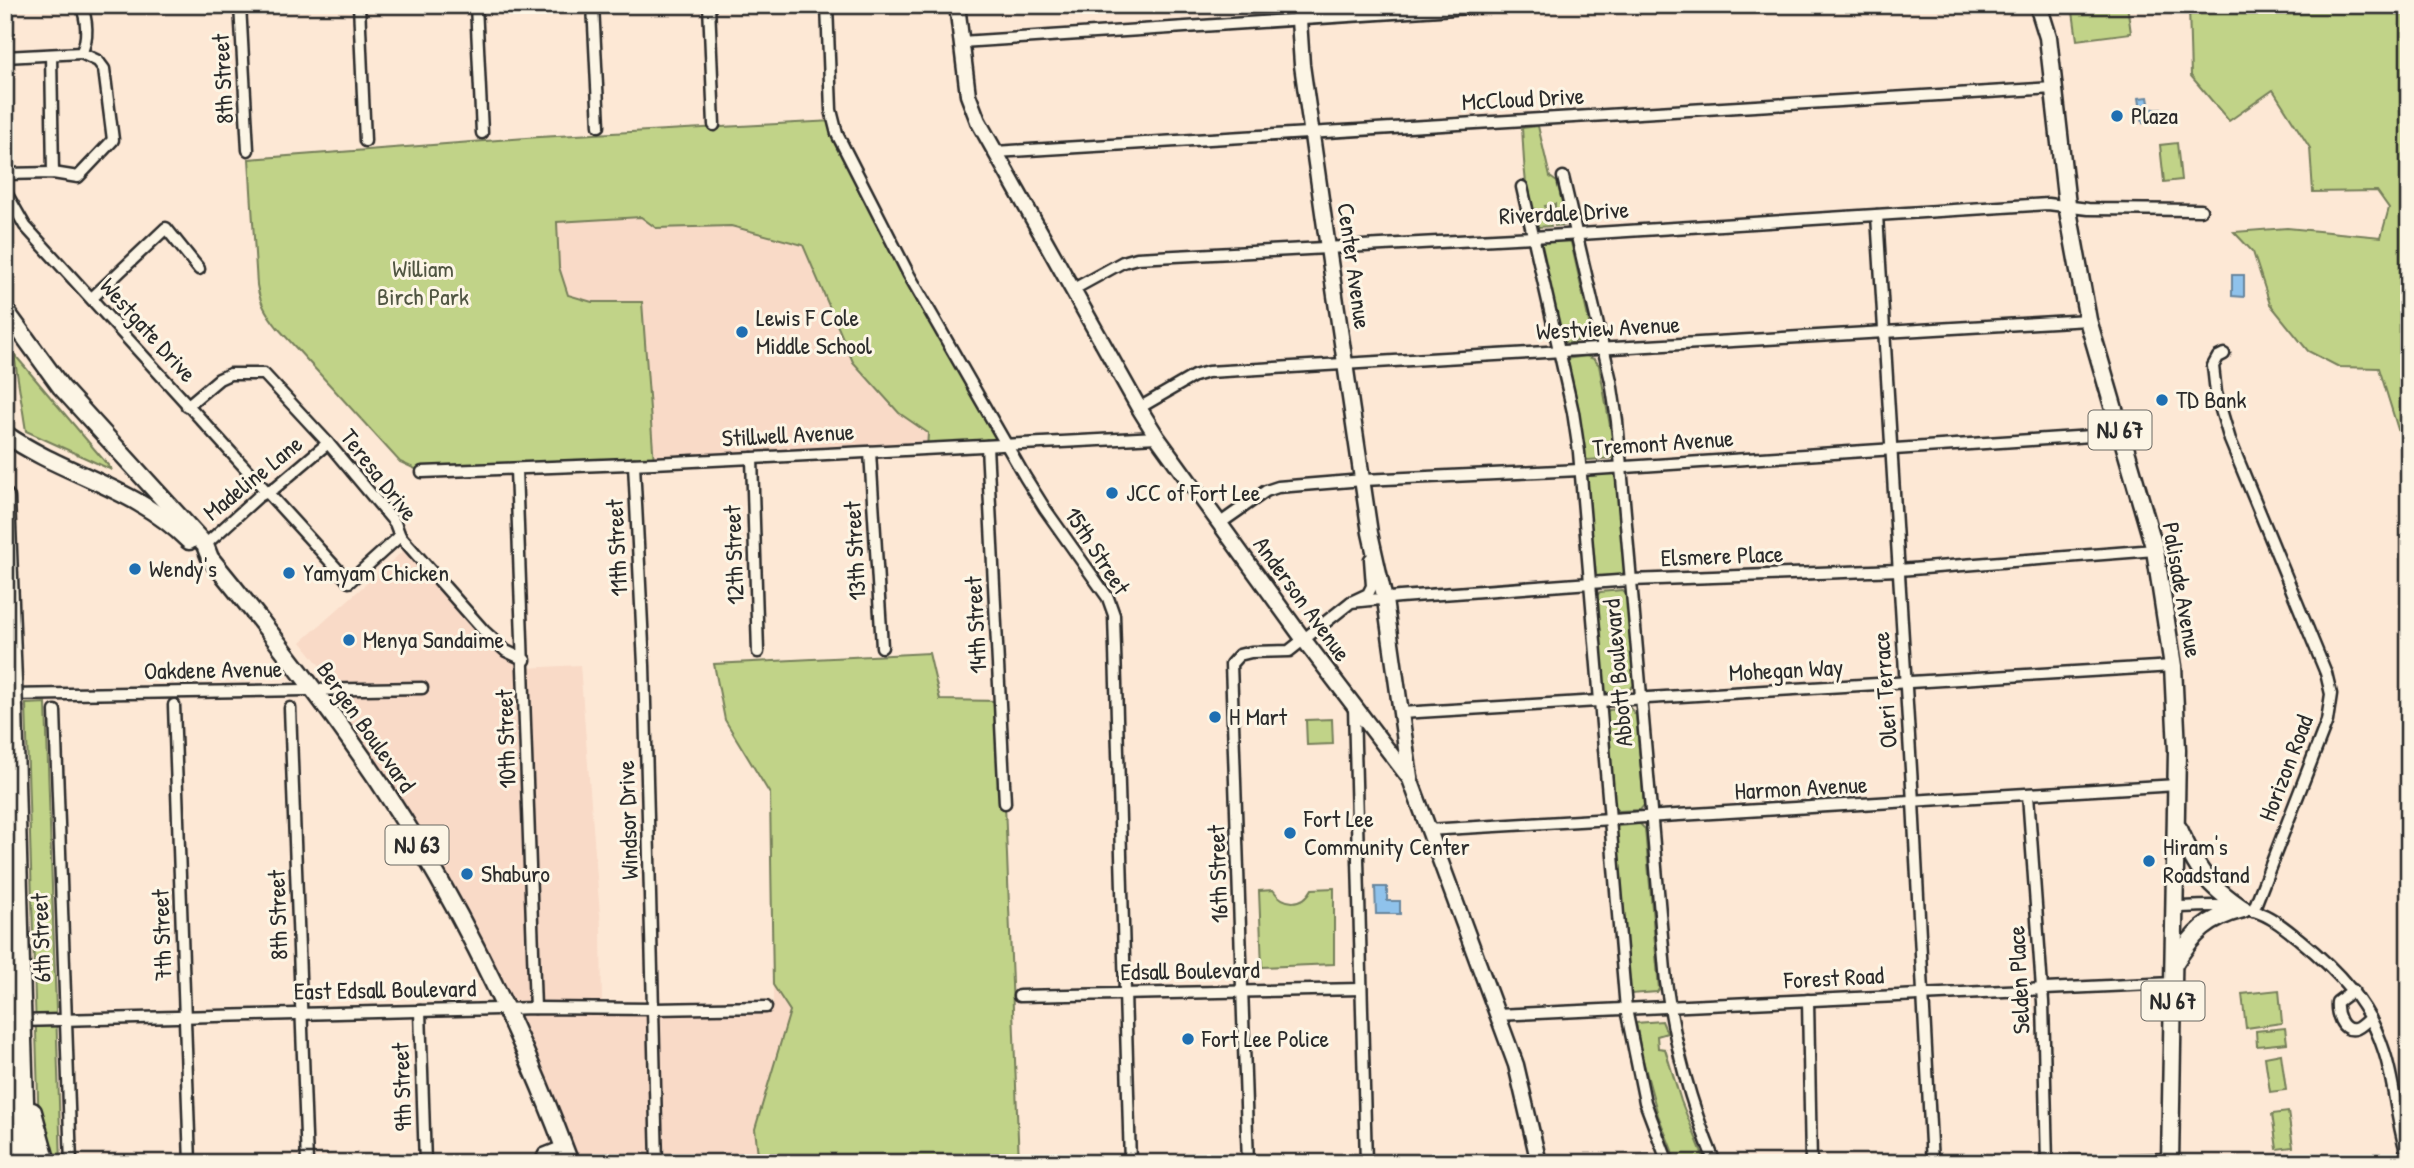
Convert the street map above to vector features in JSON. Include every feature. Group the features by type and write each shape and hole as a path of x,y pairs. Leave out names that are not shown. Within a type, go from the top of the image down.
{"highway":[{"path":"5,498 14,1002 11,1163"},
{"path":"5,974 14,1002"},
{"path":"11,1051 23,1080 46,1163"},
{"path":"23,1080 26,1163"}],"main road":[{"name":"Anderson Avenue","path":"957,5 968,95 978,121 1139,408 1219,524 1410,779 1516,1065 1539,1163"},
{"name":"Center Avenue","path":"1298,5 1301,65 1370,533 1385,600 1410,779"},
{"name":"Palisade Avenue","path":"2038,5 2048,37 2067,205 2088,320 2155,550 2173,667 2177,726 2177,824 2171,1161"},
{"name":"Bergen Boulevard","path":"5,310 67,394 207,552 355,746 458,914 507,1009 570,1163"},
{"name":"Bergen Boulevard","path":"5,434 44,458 151,508 199,552 207,552"},
{"path":"2177,824 2193,862 2203,877 2221,894 2248,910"},
{"path":"2173,966 2198,930 2216,919 2248,910"}],"street":[{"path":"81,5 85,15 86,33 85,46 81,53"},
{"name":"8th Street","path":"240,5 248,150"},
{"path":"359,5 365,141"},
{"path":"476,5 482,133"},
{"path":"593,5 599,126"},
{"path":"709,5 714,125"},
{"name":"15th Street","path":"827,5 831,110 837,134 909,275 1045,509 1108,598 1114,615 1130,1163"},
{"path":"961,42 1514,5"},
{"path":"5,57 81,53 98,61 104,69 113,140 78,177 52,173 5,174"},
{"path":"51,55 52,173"},
{"name":"McCloud Drive","path":"995,152 2054,88"},
{"name":"Abbott Boulevard","path":"1563,177 1617,421 1670,1007 1688,1091 1715,1163"},
{"name":"Abbott Boulevard","path":"1522,187 1573,412 1591,583 1620,962 1626,1009 1645,1102 1668,1163"},
{"name":"Westgate Drive","path":"5,191 25,226 349,582 400,536"},
{"name":"Riverdale Drive","path":"1072,290 1123,262 1137,258 2067,205 2088,209 2201,210"},
{"name":"Oleri Terrace","path":"1877,215 1932,1163"},
{"path":"92,298 166,228 199,269"},
{"name":"Westview Avenue","path":"1139,408 1194,376 1208,372 2088,320"},
{"name":"Horizon Road","path":"2224,354 2218,356 2213,366 2230,440 2326,673 2331,694 2327,721 2248,910"},
{"name":"Teresa Drive","path":"187,406 219,379 230,374 264,374 328,443 395,523 400,536 484,631 506,651 525,660"},
{"name":"Tremont Avenue","path":"1219,524 1266,491 1278,487 2122,434"},
{"name":"Stillwell Avenue","path":"422,472 1157,437"},
{"name":"Madeline Lane","path":"207,552 259,496 276,487 328,443"},
{"name":"14th Street","path":"987,446 1005,803"},
{"name":"13th Street","path":"870,452 882,647"},
{"name":"12th Street","path":"752,458 758,652"},
{"name":"11th Street","path":"634,464 642,630"},
{"name":"10th Street","path":"516,469 525,660 535,1008"},
{"name":"Center Avenue","path":"1351,602 1368,594 1372,586 1370,533"},
{"name":"Elsmere Place","path":"1351,602 1631,580 1899,570 2155,550"},
{"path":"1304,640 1351,602"},
{"name":"Windsor Drive","path":"642,630 654,1009"},
{"name":"16th Street","path":"1248,1163 1231,664 1239,655 1289,651 1304,640"},
{"name":"Mohegan Way","path":"1401,713 2173,667"},
{"name":"Oakdene Avenue","path":"10,695 422,688"},
{"name":"7th Street","path":"174,705 190,1163"},
{"path":"1354,707 1366,1163"},
{"name":"8th Street","path":"290,708 307,1163"},
{"name":"6th Street","path":"55,711 71,1163"},
{"name":"Harmon Avenue","path":"1428,830 2177,785"},
{"name":"Selden Place","path":"2028,795 2042,989 2047,1163"},
{"path":"2174,907 2222,906 2248,910 2270,918 2334,968 2353,990 2370,1017 2385,1052 2403,1143 2409,1160"},
{"name":"Forest Road","path":"1497,1015 2173,983"},
{"name":"Edsall Boulevard","path":"1019,996 1361,989"},
{"path":"2353,990 2337,1002 2336,1011 2341,1023 2350,1029 2356,1029 2370,1017"},
{"path":"1808,1000 1811,1163"},
{"name":"East Edsall Boulevard","path":"5,1021 535,1008 766,1007"},
{"path":"654,1009 657,1163"},
{"name":"9th Street","path":"420,1011 425,1163"},
{"path":"540,1163 544,1154 564,1146"},
{"path":"2047,1163 2171,1161"}],"shaded area":[{"name":"Lewis F Cole Middle School","path":"641,217 656,228 731,226 803,245 853,362 899,413 928,433 927,449 654,463 642,302 592,302 568,295 559,267 557,222"},
{"path":"413,542 486,629 525,660 525,668 580,665 601,927 602,1008 654,1009 650,1138 659,1008 773,1004 773,985 790,1011 755,1129 759,1163 570,1163 507,1009 355,746 328,676 301,642"}],"green space":[{"path":"2127,5 2131,33 2077,40 2073,12"},
{"path":"2409,5 2409,465 2379,368 2339,367 2308,351 2270,304 2253,252 2234,232 2287,228 2381,237 2389,208 2377,191 2313,192 2310,148 2273,90 2229,121 2191,76 2189,7"},
{"name":"William Birch Park","path":"833,121 837,134 1007,445 927,449 928,433 899,413 853,362 803,245 731,226 656,228 641,217 557,222 559,267 568,295 592,302 642,302 654,463 422,472 400,462 277,327 260,297 249,159 539,137"},
{"path":"1538,126 1550,177 1557,182 1567,221 1565,225 1555,226 1555,204 1545,206 1551,226 1538,227 1530,206 1522,128"},
{"path":"2177,143 2181,180 2164,182 2160,145"},
{"path":"1543,241 1571,242 1591,331 1588,339 1567,343 1562,340 1541,246"},
{"path":"14,354 112,470 26,431"},
{"path":"1586,356 1599,365 1615,453 1613,458 1584,458 1566,359"},
{"path":"1614,473 1625,571 1621,575 1597,576 1594,573 1586,476"},
{"path":"1622,590 1627,595 1634,685 1627,692 1608,693 1604,690 1596,597 1600,592"},
{"path":"929,653 940,700 1001,701 1019,1163 759,1163 755,1129 790,1011 773,985 770,794 725,720 714,664"},
{"path":"46,703 61,1163 40,1163 26,704"},
{"path":"1630,708 1636,715 1644,805 1640,810 1618,811 1613,805 1605,715 1609,710"},
{"path":"1332,719 1333,744 1307,745 1306,720"},
{"path":"1640,824 1645,829 1659,989 1657,992 1631,994 1615,829 1619,826"},
{"path":"1334,888 1334,964 1262,967 1259,891 1273,890 1282,899 1293,902 1304,899 1312,889"},
{"path":"2279,990 2282,1023 2246,1028 2242,994"},
{"path":"1662,1021 1667,1033 1657,1036 1658,1048 1665,1049 1681,1101 1704,1158 1701,1163 1692,1159 1687,1163 1677,1163 1658,1115 1641,1053 1636,1023"},
{"path":"2285,1028 2287,1043 2257,1046 2256,1031"},
{"path":"2281,1054 2286,1090 2270,1092 2265,1057"},
{"path":"2288,1112 2293,1147 2277,1149 2272,1114"}],"water":[{"path":"2148,97 2150,109 2161,108 2163,120 2143,123 2139,98"},
{"path":"2232,275 2244,275 2244,297 2232,296"},
{"path":"1375,887 1387,887 1387,901 1400,901 1400,914 1376,914"}],"place":[{"name":"Plaza","path":"2117,116"},
{"name":"Lewis F Cole Middle School","path":"742,332"},
{"name":"TD Bank","path":"2162,400"},
{"name":"JCC of Fort Lee","path":"1112,493"},
{"name":"Wendy's","path":"135,569"},
{"name":"Yamyam Chicken","path":"289,573"},
{"name":"Menya Sandaime","path":"349,640"},
{"name":"H Mart","path":"1215,717"},
{"name":"Fort Lee Community Center","path":"1290,833"},
{"name":"Hiram's Roadstand","path":"2149,861"},
{"name":"Shaburo","path":"467,874"},
{"name":"Fort Lee Police","path":"1188,1039"}]}
